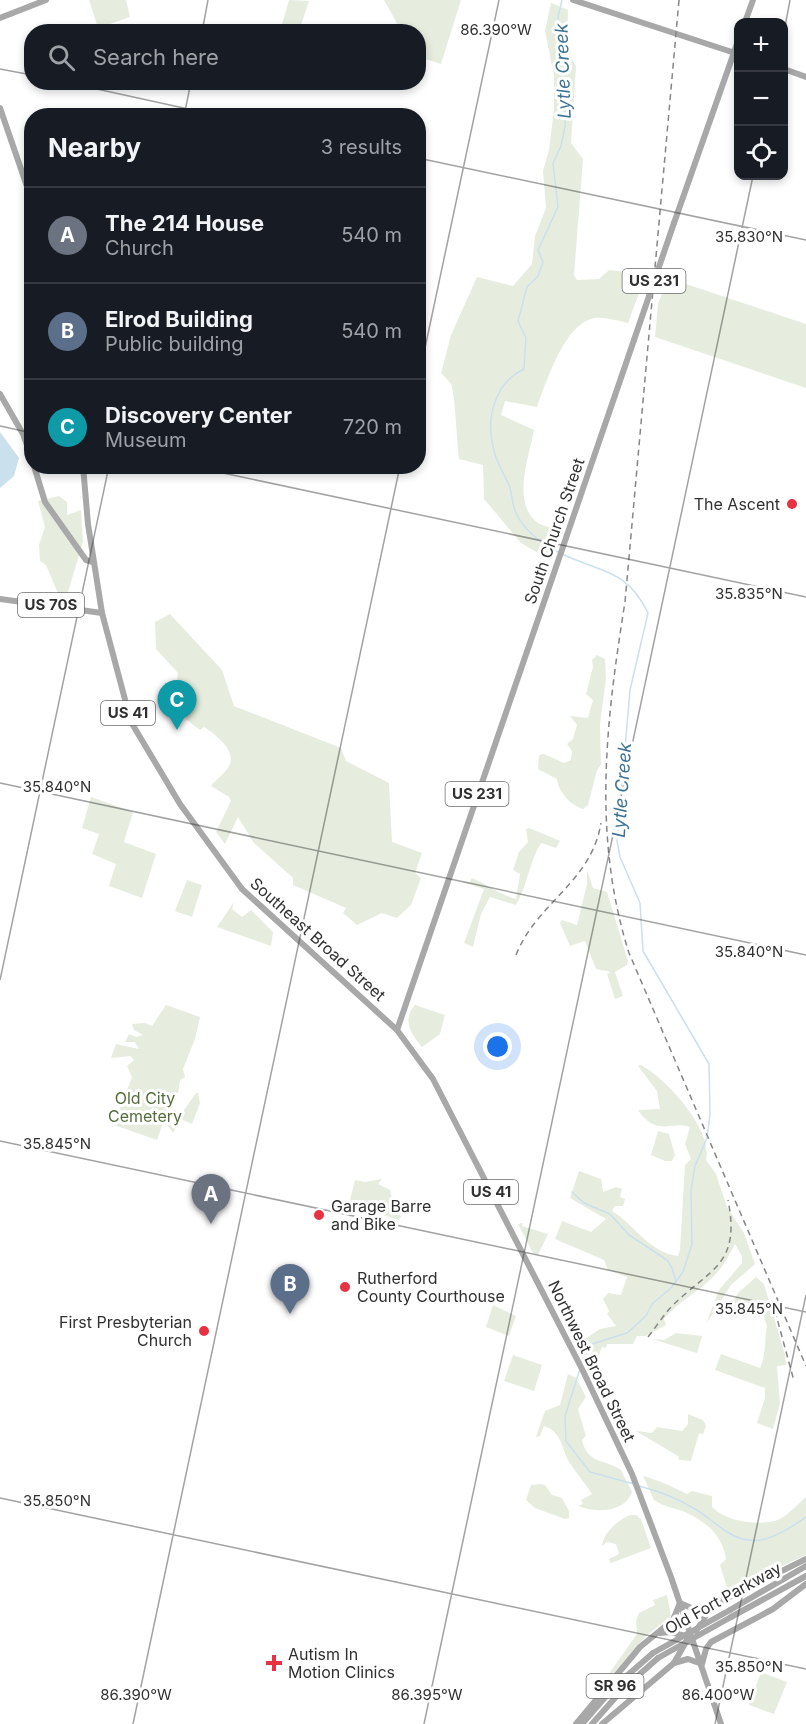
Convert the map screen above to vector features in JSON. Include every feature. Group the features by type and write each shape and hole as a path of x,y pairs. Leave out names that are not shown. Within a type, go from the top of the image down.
{"main road":[{"path":"0,18 46,0"},
{"path":"573,0 734,52"},
{"path":"746,18 753,0"},
{"name":"South Church Street","path":"397,1030 674,223 734,58"},
{"path":"788,71 806,77"},
{"path":"0,108 24,178"},
{"path":"0,394 24,437"},
{"path":"36,474 45,502 86,560 93,562"},
{"name":"Southeast Broad Street","path":"84,474 93,562 102,613 131,722 180,804 208,846 242,889 397,1030"},
{"name":"US 70S","path":"0,599 102,613"},
{"name":"Northwest Broad Street","path":"397,1030 434,1079 448,1105 588,1380 632,1474 702,1664 721,1724"},
{"path":"576,1724 640,1647 674,1620 680,1603 698,1610 712,1607 806,1559"},
{"name":"Old Fort Parkway","path":"730,1614 806,1566"},
{"name":"Old Fort Parkway","path":"655,1655 806,1576"},
{"path":"674,1663 688,1659 702,1664 709,1645 726,1633 772,1609 806,1584"},
{"path":"660,1633 671,1632 688,1637 694,1642 697,1629 712,1607"},
{"path":"687,1622 697,1629 726,1633"},
{"path":"602,1724 674,1663 683,1651 688,1637 687,1622"},
{"name":"SR 96","path":"582,1724 619,1683 655,1655"},
{"name":"SR 96","path":"592,1724 655,1655"}],"green space":[{"path":"89,0 126,0 130,17 110,24 97,24"},
{"path":"289,0 309,1 301,24 282,24"},
{"path":"384,0 461,0 441,64 426,59 426,24 397,24"},
{"path":"551,3 568,10 567,47 576,67 571,143 583,159 574,275 577,280 599,279 609,270 646,274 628,323 595,318 584,322 575,330 551,369 537,407 505,401 501,415 534,430 524,479 525,504 538,523 560,530 550,560 521,543 484,499 483,465 459,459 451,384 441,373 451,335 477,277 513,286 532,264 535,236 546,208 543,171 549,150 554,109 554,76 545,31"},
{"path":"668,278 806,324 806,388 655,337 658,304"},
{"path":"59,496 67,502 67,515 81,510 83,542 66,599 60,598 46,565 40,561 39,545 45,527 38,501"},
{"path":"170,614 222,670 234,706 341,748 346,761 389,783 392,842 422,853 415,873 421,878 411,905 397,918 382,913 357,925 343,913 346,908 293,885 293,878 254,843 238,817 225,844 216,832 231,801 229,797 211,786 229,767 230,753 218,738 204,727 200,730 173,709 178,673 156,649 155,622"},
{"path":"597,655 605,659 606,679 600,724 601,765 597,770 588,805 583,809 566,797 557,779 538,769 539,755 544,754 564,763 571,760 572,751 567,744 573,739 577,725 570,716 588,718 593,700 586,694 593,667 592,660"},
{"path":"91,797 133,812 124,842 156,854 142,898 109,886 116,864 92,854 99,834 82,828"},
{"path":"529,828 560,841 556,848 541,843 516,905 490,897 481,914 473,947 464,943 484,889 459,881 470,882 472,878 516,899 520,874 513,870 519,852 528,842 526,829"},
{"path":"587,870 593,888 607,892 628,961 627,965 615,972 623,996 615,999 607,974 611,972 596,969 585,941 570,946 560,923 562,920 577,925 587,884"},
{"path":"187,880 202,885 192,917 175,911"},
{"path":"234,902 232,909 242,917 251,910 273,932 271,946 217,927"},
{"name":"Old City Cemetery","path":"166,1005 200,1017 195,1039 183,1069 185,1077 180,1080 178,1093 173,1096 171,1102 172,1110 182,1113 196,1093 198,1093 200,1103 192,1124 174,1116 171,1119 175,1129 173,1133 164,1120 157,1140 114,1125 132,1077 127,1066 134,1060 130,1056 111,1058 116,1044 139,1049 135,1042 125,1042 129,1034 136,1037 143,1035 134,1030 132,1024 145,1023 152,1026"},
{"path":"415,1005 445,1015 440,1034 422,1047 408,1022"},
{"path":"641,1065 675,1093 696,1121 707,1148 706,1160 716,1174 727,1207 744,1233 755,1264 731,1285 706,1324 719,1290 742,1263 742,1256 735,1244 715,1275 664,1319 666,1325 646,1336 637,1336 633,1344 607,1344 606,1348 602,1347 596,1362 591,1362 579,1343 600,1329 616,1326 607,1314 609,1311 603,1299 608,1293 621,1295 627,1277 608,1270 604,1260 555,1239 562,1221 591,1232 606,1219 570,1198 579,1171 601,1179 603,1192 616,1187 622,1189 620,1197 625,1199 623,1206 615,1206 612,1211 649,1243 678,1256 680,1250 685,1165 691,1159 685,1144 690,1127 658,1126 651,1123 638,1110 660,1109 657,1091 638,1066"},
{"path":"658,1131 669,1134 675,1155 672,1161 665,1161 651,1155"},
{"path":"382,1179 378,1184 390,1190 395,1210 401,1216 399,1220 349,1204 355,1180 365,1182"},
{"path":"523,1223 522,1226 548,1234 538,1255 533,1253 518,1224"},
{"path":"756,1277 764,1284 785,1355 786,1365 777,1366 780,1404 773,1429 757,1423 765,1398 765,1388 715,1370 721,1354 760,1368 764,1357 767,1326 760,1306 742,1302 737,1318 726,1315 738,1293"},
{"path":"493,1305 516,1316 509,1336 486,1327"},
{"path":"676,1333 702,1336 697,1353 652,1339 664,1340"},
{"path":"513,1355 542,1365 534,1391 504,1381"},
{"path":"568,1374 576,1378 586,1397 578,1409 586,1436 582,1440 588,1454 621,1470 632,1492 623,1504 616,1508 593,1510 578,1506 583,1504 581,1500 592,1494 569,1462 558,1436 544,1426 540,1436 536,1437 545,1411 560,1405"},
{"path":"688,1414 703,1420 706,1426 703,1434 699,1433 691,1461 679,1460 678,1456 636,1431 652,1433 657,1427 682,1431 688,1424"},
{"path":"643,1476 687,1494 692,1491 712,1496 712,1507 718,1512 744,1522 764,1523 780,1519 806,1497 806,1555 728,1591 720,1565 726,1559 717,1536 707,1525 693,1516 654,1500"},
{"path":"531,1485 545,1485 552,1495 562,1498 569,1511 569,1518 565,1519 535,1508 526,1500"},
{"path":"630,1515 636,1515 641,1519 651,1548 611,1563 609,1559 619,1554 616,1544 607,1542 602,1546 603,1541 612,1528"},
{"path":"667,1595 671,1616 645,1637 603,1686 601,1685 637,1634 636,1621 639,1613 655,1605 653,1600"},
{"path":"761,1672 787,1682 774,1714 749,1705"}],"water":[{"path":"0,432 19,458 14,476 0,488"}],"waterway":[{"name":"Lytle Creek","path":"558,552 533,535 518,517 509,485 495,455 491,427 494,404 499,393 505,383 524,369 526,338 518,321 527,287 538,276 543,262 538,250 558,207 553,163 561,146 565,126 566,66 558,37 558,17 562,0"},
{"name":"Lytle Creek","path":"562,554 622,580 640,599 648,613 630,690 617,841 620,857 640,903 643,951 709,1064 710,1114 707,1138 695,1166 691,1191 692,1244 683,1272 671,1288 652,1304 646,1316 636,1325 627,1333 592,1344 586,1350 582,1362"},
{"path":"572,1192 584,1203 610,1214 629,1235 667,1260 676,1282"},
{"name":"Lytle Creek","path":"580,1369 565,1416 566,1441 590,1472 634,1484"},
{"name":"Lytle Creek","path":"639,1486 681,1501 739,1538 750,1540 769,1538 806,1517"}],"railway":[{"path":"679,0 625,602 608,735 606,822 610,866 617,909 629,953 806,1366"},
{"path":"516,955 537,920 586,861 595,844 601,823"},
{"path":"648,1337 671,1307 710,1273 726,1253 731,1222 728,1200"},
{"path":"775,1311 794,1381"}],"place":[{"name":"The Ascent","path":"792,504"},
{"name":"Discovery Center","path":"177,730"},
{"name":"Garage Barre and Bike","path":"319,1215"},
{"name":"The 214 House","path":"211,1224"},
{"name":"Rutherford County Courthouse","path":"345,1287"},
{"name":"Elrod Building","path":"290,1314"},
{"name":"First Presbyterian Church","path":"204,1331"},
{"name":"Autism In Motion Clinics","path":"274,1663"}]}
